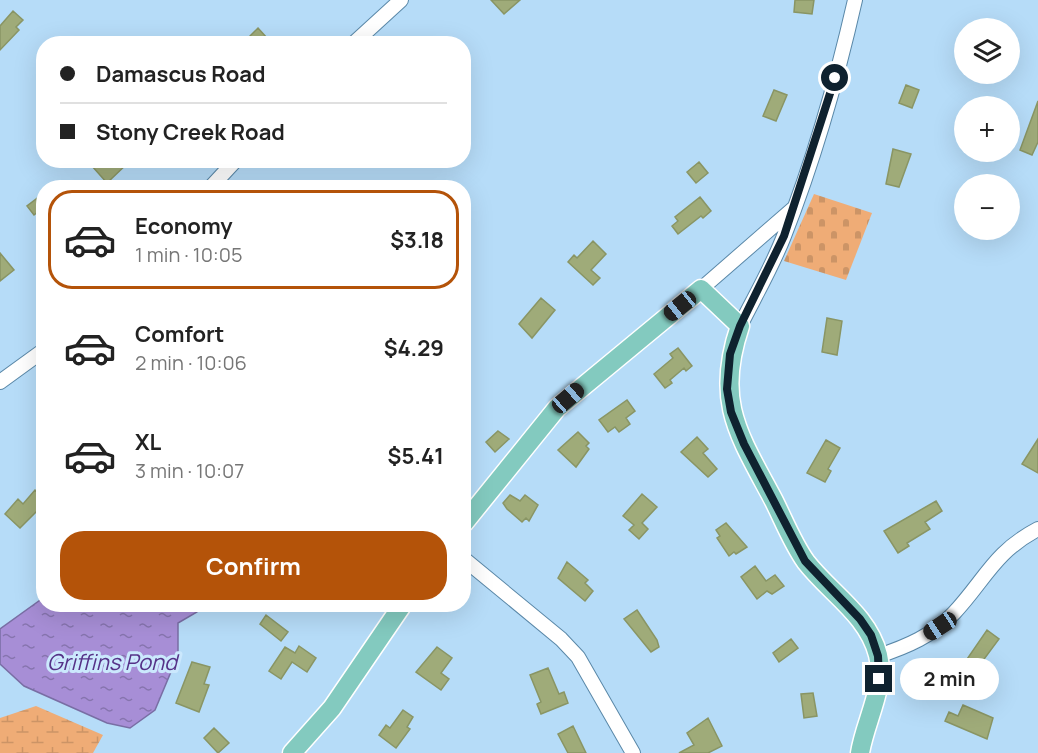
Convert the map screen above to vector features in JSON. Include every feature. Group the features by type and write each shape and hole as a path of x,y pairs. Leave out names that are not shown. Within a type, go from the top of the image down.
{"main road":[{"path":"471,514 557,408 701,289 740,326 730,354 727,389 731,412 744,444 805,561 860,619 871,635 878,656 879,679 860,753"},
{"path":"292,753 332,708 398,612"}],"street":[{"path":"362,36 401,0"},
{"path":"740,326 776,255 794,208 825,114 855,0"},
{"path":"217,180 229,168"},
{"path":"701,289 794,208"},
{"path":"0,382 36,356"},
{"path":"878,656 904,648 940,626 954,613 997,558 1013,544 1038,529"},
{"path":"471,565 561,639 578,657 633,753"}],"green space":[{"path":"814,194 872,213 846,280 784,261"},
{"path":"36,706 103,735 93,753 0,753 0,718"}],"water":[{"name":"Griffins Pond","path":"36,603 36,612 197,612 178,623 178,655 155,710 130,728 107,723 24,686 0,664 0,629"}],"building":[{"path":"491,0 520,0 504,14"},
{"path":"795,0 814,0 812,14 794,12"},
{"path":"13,11 23,20 16,27 19,30 0,50 0,26"},
{"path":"258,28 265,36 250,36"},
{"path":"906,85 919,90 912,108 899,103"},
{"path":"774,90 787,95 776,121 763,116"},
{"path":"1038,101 1038,142 1032,155 1020,150"},
{"path":"893,149 911,154 899,187 886,184"},
{"path":"699,162 708,173 696,183 687,172"},
{"path":"94,168 123,168 110,180 104,180"},
{"path":"700,197 711,211 678,234 672,226 678,221 675,217"},
{"path":"36,199 36,213 34,215 27,206"},
{"path":"593,241 606,254 591,270 600,278 593,285 568,262 574,255 577,258"},
{"path":"0,253 14,270 0,281"},
{"path":"541,298 555,310 532,338 519,324"},
{"path":"827,318 842,321 837,355 822,352"},
{"path":"678,348 692,366 686,371 684,368 670,380 672,383 665,388 654,374 673,358 670,354"},
{"path":"627,400 635,411 626,418 630,424 619,432 615,427 608,432 599,420"},
{"path":"498,431 509,439 495,452 486,442"},
{"path":"578,432 589,443 586,446 589,449 576,467 558,450"},
{"path":"697,437 708,449 703,453 717,469 708,477 681,452"},
{"path":"1038,439 1038,473 1022,464"},
{"path":"826,440 840,448 828,469 831,471 825,482 807,473"},
{"path":"36,491 36,512 20,528 5,514 18,499 23,504"},
{"path":"642,494 657,507 642,523 648,529 639,539 629,530 634,525 623,516"},
{"path":"510,495 520,501 525,495 538,505 529,521 526,518 522,522 507,509 503,503"},
{"path":"936,501 942,511 925,522 930,529 907,543 909,546 898,553 884,531"},
{"path":"726,523 747,547 729,556 717,538 720,536 716,530"},
{"path":"567,562 588,580 585,583 593,591 585,601 558,578"},
{"path":"755,566 766,581 775,575 784,586 772,594 767,591 757,599 741,577"},
{"path":"637,610 657,640 659,647 651,652 624,619"},
{"path":"266,615 288,632 281,641 260,624"},
{"path":"987,630 999,639 976,670 965,662"},
{"path":"791,639 798,648 779,662 773,653"},
{"path":"299,646 316,658 307,672 292,662 281,679 269,671 285,647 295,653"},
{"path":"437,647 452,658 441,673 449,679 441,690 416,672"},
{"path":"192,662 210,667 204,684 209,685 199,712 176,703"},
{"path":"548,668 559,694 564,692 568,703 541,714 537,704 541,702 530,675"},
{"path":"813,693 817,716 804,718 801,694"},
{"path":"963,705 993,718 987,739 945,721 949,712 958,716"},
{"path":"403,710 413,717 407,727 410,729 396,748 379,735 386,725 390,728"},
{"path":"708,718 722,746 708,753 679,753 694,745 687,733"},
{"path":"573,726 586,753 568,753 558,734"},
{"path":"214,728 229,743 218,753 204,738"}],"route":[{"path":"835,78 784,236 740,326 730,354 727,389 731,412 744,444 805,561 860,619 871,635 878,656 879,679"}]}
